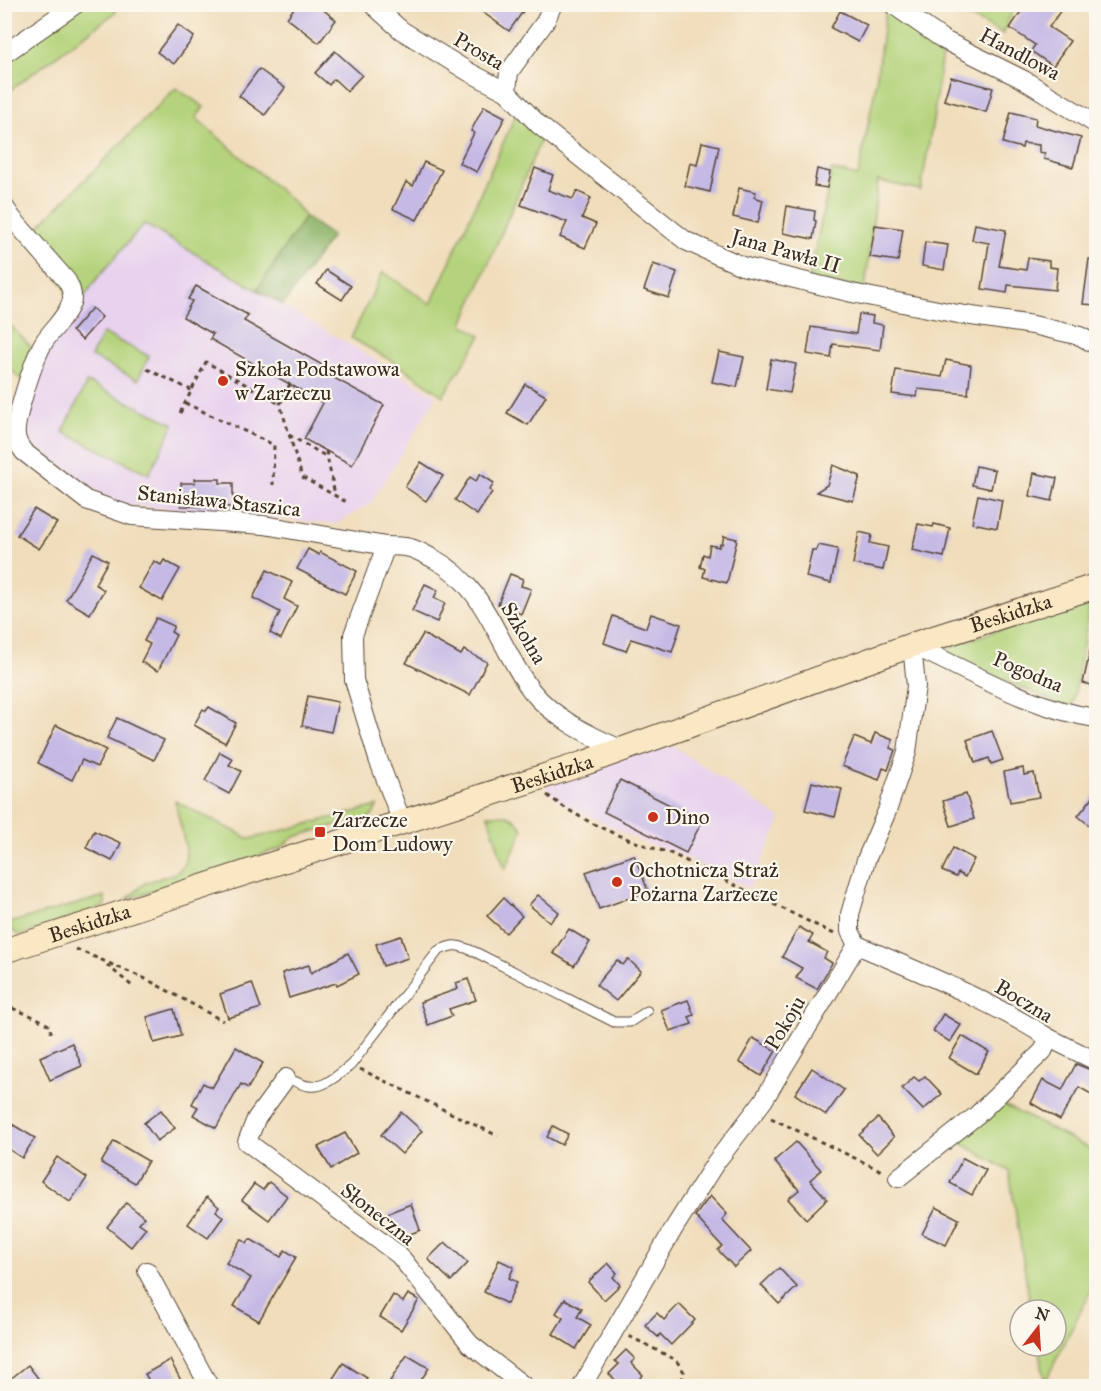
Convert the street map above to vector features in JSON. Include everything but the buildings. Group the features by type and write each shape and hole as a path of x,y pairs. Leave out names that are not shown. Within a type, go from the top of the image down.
{"street":[{"path":"4,54 76,4"},
{"name":"Prosta","path":"372,4 401,30 469,72 507,92"},
{"path":"507,92 509,72 545,22 553,4"},
{"name":"Handlowa","path":"892,4 944,40 1024,80 1096,124"},
{"name":"Jana Pawła II","path":"507,92 539,125 686,241 742,266 852,293 958,314 1033,325 1080,336 1096,345"},
{"name":"Stanisława Staszica","path":"4,206 67,281 72,297 71,305 44,342 31,368 16,427 16,437 24,452 86,500 132,516 264,525 386,546"},
{"path":"386,546 353,635 354,680 378,759 402,822"},
{"name":"Szkolna","path":"386,546 408,546 448,566 462,578 477,597 531,690 557,714 600,740 622,750"},
{"name":"Beskidzka","path":"4,951 622,750 912,645 1096,586"},
{"name":"Pogodna","path":"912,645 1022,696 1074,715 1096,718"},
{"name":"Pokoju","path":"582,1386 674,1228 716,1162 756,1111 809,1027 854,938 850,914 866,860 887,812 907,752 916,686 912,645"},
{"name":"Boczna","path":"854,938 1022,1021 1049,1038 1043,1051 977,1115 898,1178"},
{"path":"1049,1038 1096,1061"},
{"name":"Słoneczna","path":"286,1078 256,1119 247,1142 399,1255 470,1344 524,1386"},
{"path":"147,1271 209,1386"}],"lane":[{"path":"286,1078 310,1086 318,1086 351,1065 438,951 447,946 459,945 475,952 614,1022 630,1022 647,1011"}],"path":[{"path":"180,413 206,362 280,404"},
{"path":"147,369 191,390"},
{"path":"290,384 280,404 302,477 348,503"},
{"path":"185,403 274,445 273,485"},
{"path":"289,435 327,457"},
{"path":"326,451 335,495"},
{"path":"528,781 567,810 644,846 670,854 833,934 854,938"},
{"path":"51,936 103,962 148,980 222,1021"},
{"path":"103,962 132,986"},
{"path":"4,1005 38,1018 50,1026 51,1033"},
{"path":"351,1065 498,1136"},
{"path":"756,1111 898,1178"},
{"path":"616,1330 676,1360 684,1372 680,1386"}],"shaded area":[{"name":"Szkoła Podstawowa w Zarzeczu","path":"144,224 437,396 371,503 336,524 116,504 32,444 25,428 38,365 99,276"},
{"path":"667,742 781,819 749,888 673,851 647,844 561,802 547,790 546,786"}],"green space":[{"path":"1015,4 1003,34 948,5"},
{"path":"85,5 112,5 116,12 5,94 4,60"},
{"path":"886,8 943,45 921,190 878,181 865,289 809,279 832,170 858,176 875,89"},
{"path":"176,88 204,107 196,118 294,203 305,217 257,290 144,224 99,276 76,308 33,232"},
{"path":"516,114 542,137 463,324 481,336 443,396 399,365 351,338 383,272 431,304"},
{"path":"305,217 332,236 283,305 257,290"},
{"path":"4,319 36,352 23,382 5,363"},
{"path":"103,333 149,356 138,380 91,357"},
{"path":"87,382 174,424 149,474 63,432"},
{"path":"1091,599 1072,710 951,656 948,651 951,646"},
{"path":"175,801 250,839 377,806 373,815 361,823 350,821 294,837 281,848 126,900 145,883 176,873 185,864 186,849"},
{"path":"488,815 512,817 523,830 505,870"},
{"path":"105,896 105,906 19,936 5,924"},
{"path":"1000,1103 1096,1152 1096,1280 1068,1336 1068,1298 1029,1298 1009,1171 956,1140"},
{"path":"1040,1358 1057,1358 1045,1382"}],"place":[{"name":"Szkoła Podstawowa w Zarzeczu","path":"223,381"},
{"name":"Dino","path":"653,817"},
{"name":"Zarzecze Dom Ludowy","path":"320,832"},
{"name":"Ochotnicza Straż Pożarna Zarzecze","path":"617,882"}]}
